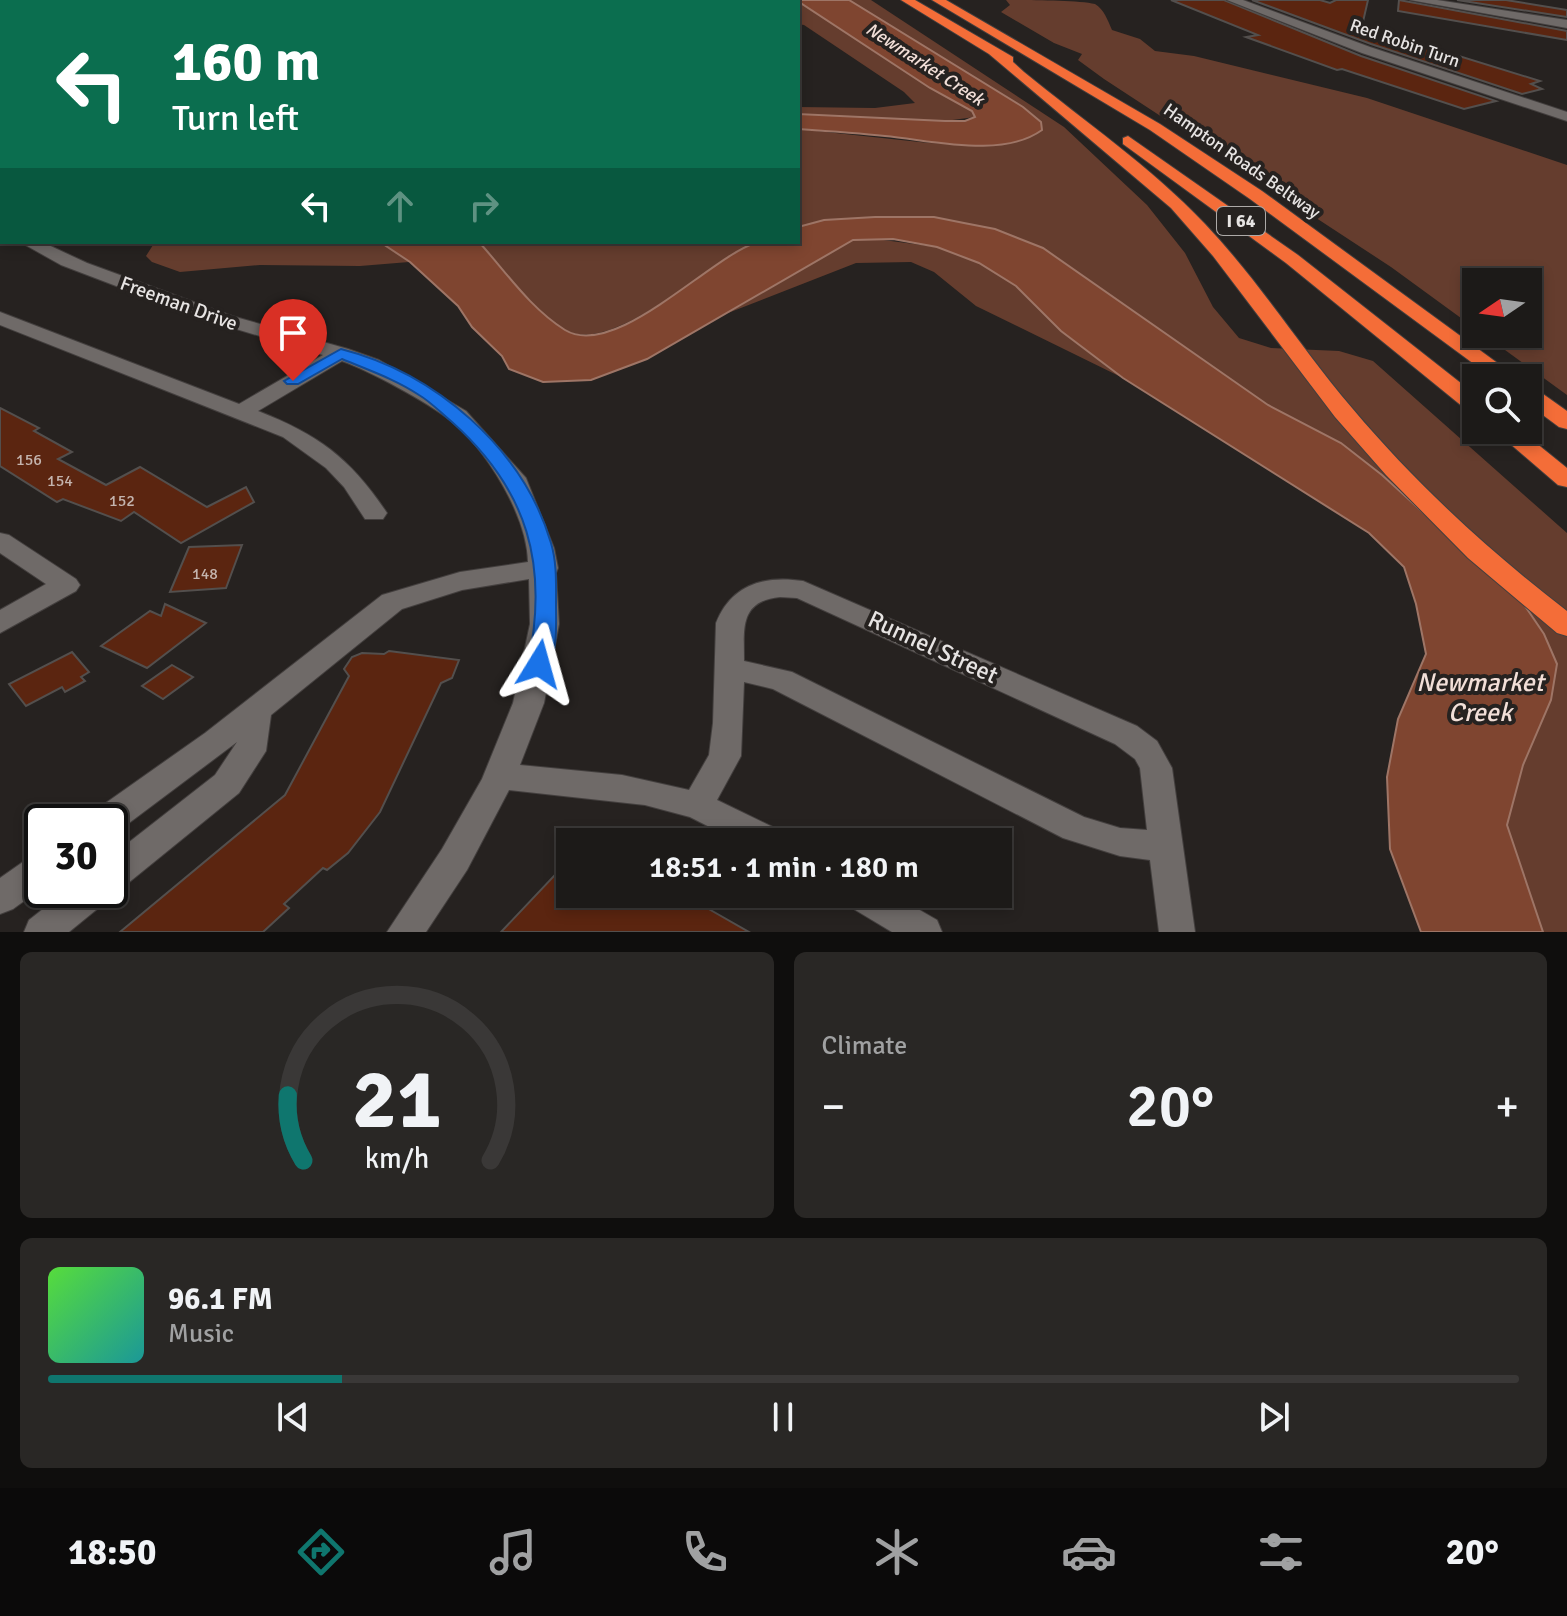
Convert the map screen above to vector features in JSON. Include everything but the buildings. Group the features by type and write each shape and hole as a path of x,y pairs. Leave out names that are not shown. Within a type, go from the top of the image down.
{"highway":[{"name":"I 64","path":"907,0 1076,104 1231,214 1462,395"},
{"name":"Hampton Roads Beltway","path":"938,0 1155,127 1256,195 1488,364"},
{"path":"994,52 1032,89 1103,139 1181,208 1224,257 1342,410 1406,482 1458,532 1567,626"},
{"path":"1542,404 1565,420"},
{"path":"1523,444 1567,480"}],"street":[{"name":"Red Robin Turn","path":"1233,0 1366,50 1567,117"},
{"path":"1416,0 1567,24"},
{"path":"1531,105 1555,99"},
{"name":"Freeman Drive","path":"33,244 55,256 230,322 341,353 406,380 428,393 488,445 505,467 532,517 545,568 545,635 534,692 501,776 436,888 405,932"},
{"path":"0,318 291,432 314,446 353,482 374,513"},
{"path":"242,411 341,353"},
{"path":"0,541 66,585 0,623"},
{"path":"128,805 255,712 392,602 460,581 545,568"},
{"name":"Runnel Street","path":"697,806 725,756 733,612 755,592 779,587 815,593 1137,742 1146,750 1156,768 1177,932"},
{"path":"729,668 781,680 1075,828 1120,842 1168,847"},
{"path":"128,863 227,784 242,768 257,733 255,712"},
{"path":"501,776 615,787 697,806 742,828"},
{"path":"0,898 24,881"},
{"path":"42,932 72,908"},
{"path":"884,908 924,932"}],"shaded area":[{"path":"849,0 871,0 1064,127 1147,205 1185,253 1213,307 1239,338 1271,348 1339,351 1373,361 1462,440 1462,444 1467,444 1567,533 1567,932 1543,932 1507,825 1523,765 1433,519 1341,443 1268,405 1043,248 995,229 934,217 824,220 800,226 800,129 929,143 995,145 1017,142 1041,122 1023,107"},
{"path":"1006,0 1095,4 1112,30 1140,39 1155,51 1194,56 1367,98 1567,165 1567,395 1542,377 1542,364 1524,364 1502,348 1542,348 1542,268 1462,268 1462,319 1391,267 1104,79 1078,60 1082,54 1054,43 1001,12 1010,5"},
{"path":"800,3 930,88 973,111 975,117 945,121 800,114 800,107 875,108 915,103 904,92 800,24"},
{"path":"868,238 937,247 979,263 1016,286 1061,331 1123,378 976,306 934,272 911,262 856,263 728,313 853,240"},
{"path":"383,244 409,262 360,266 260,265 180,272 152,262 146,256 153,245"},
{"path":"481,244 754,244 638,317 613,329 590,334 570,332 557,326 521,292"}],"water":[{"name":"Newmarket Creek","path":"800,0 849,0 1023,107 1041,122 1042,130 1026,139 987,146 800,129 800,114 945,121 965,121 975,117 972,111 930,88"},
{"name":"Newmarket Creek","path":"934,217 995,229 1043,248 1268,405 1341,443 1382,475 1523,603 1544,634 1557,664 1551,700 1523,765 1507,825 1543,932 1421,932 1390,849 1387,777 1398,719 1426,654 1416,604 1404,567 1369,533 1123,378 1061,331 1016,286 979,263 937,247 893,239 853,240 647,359 591,380 543,382 509,369 502,356 472,327 458,306 410,262 383,244 481,244 519,289 552,321 565,330 586,336 635,320 753,244 800,244 800,226 824,220"}],"route":[{"path":"293,381 341,353 406,380 428,393 488,445 519,490 541,543 545,568 545,635 539,664"}]}
